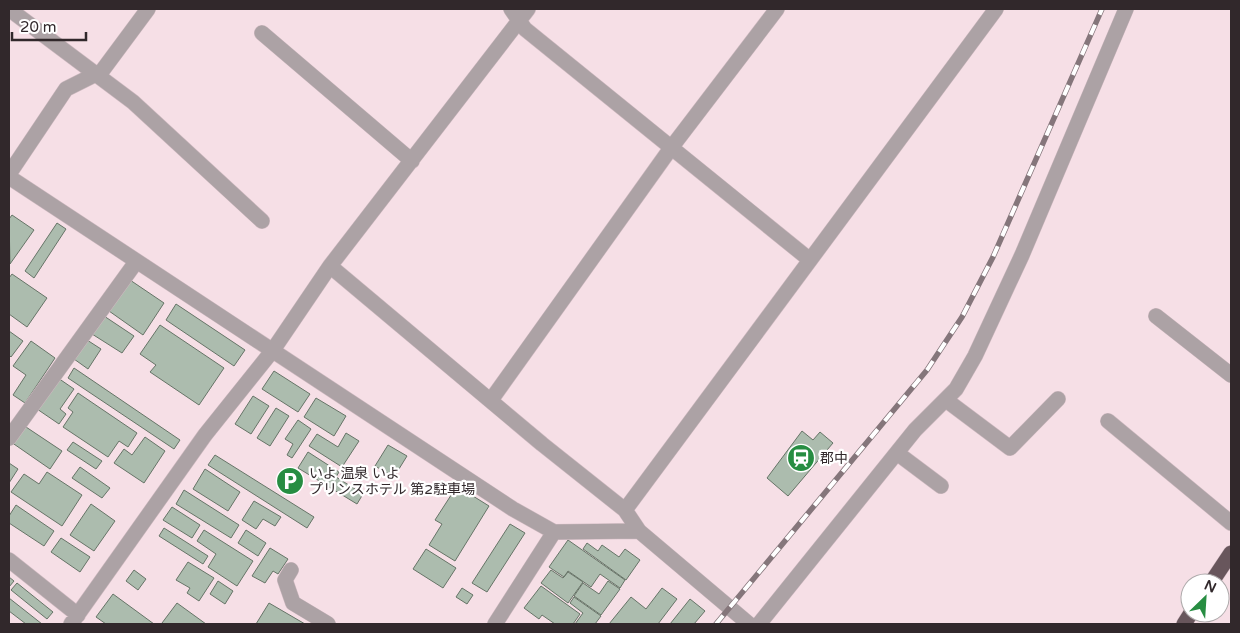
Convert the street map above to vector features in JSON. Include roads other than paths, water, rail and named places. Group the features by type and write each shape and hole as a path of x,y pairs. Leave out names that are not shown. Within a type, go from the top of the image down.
{"highway":[{"path":"1218,573 1231,553"}],"street":[{"path":"9,9 98,73 133,102 262,221"},
{"path":"148,9 102,71 66,89 9,176 136,262 480,487 554,532 639,532"},
{"path":"491,400 671,148 777,9"},
{"path":"625,510 996,9"},
{"path":"330,266 542,444 625,510 639,532 750,624 930,413 946,400 976,356 1126,9"},
{"path":"520,12 525,29 810,260"},
{"path":"9,560 75,620 205,434 273,350 330,266 412,161 520,12"},
{"path":"262,32 412,161"},
{"path":"9,438 136,262"},
{"path":"1156,316 1231,375"},
{"path":"946,400 1010,448 1058,398"},
{"path":"1108,421 1231,523"},
{"path":"897,453 941,486"},
{"path":"496,624 554,532"},
{"path":"291,570 285,580 293,603 328,624"}],"railway":[{"path":"716,624 927,370 962,317 993,257 1102,9"}],"place":[{"name":"郡中","path":"801,458"},
{"name":"いよ 温泉 いよ プリンスホテル 第2駐車場","path":"290,481"}]}
